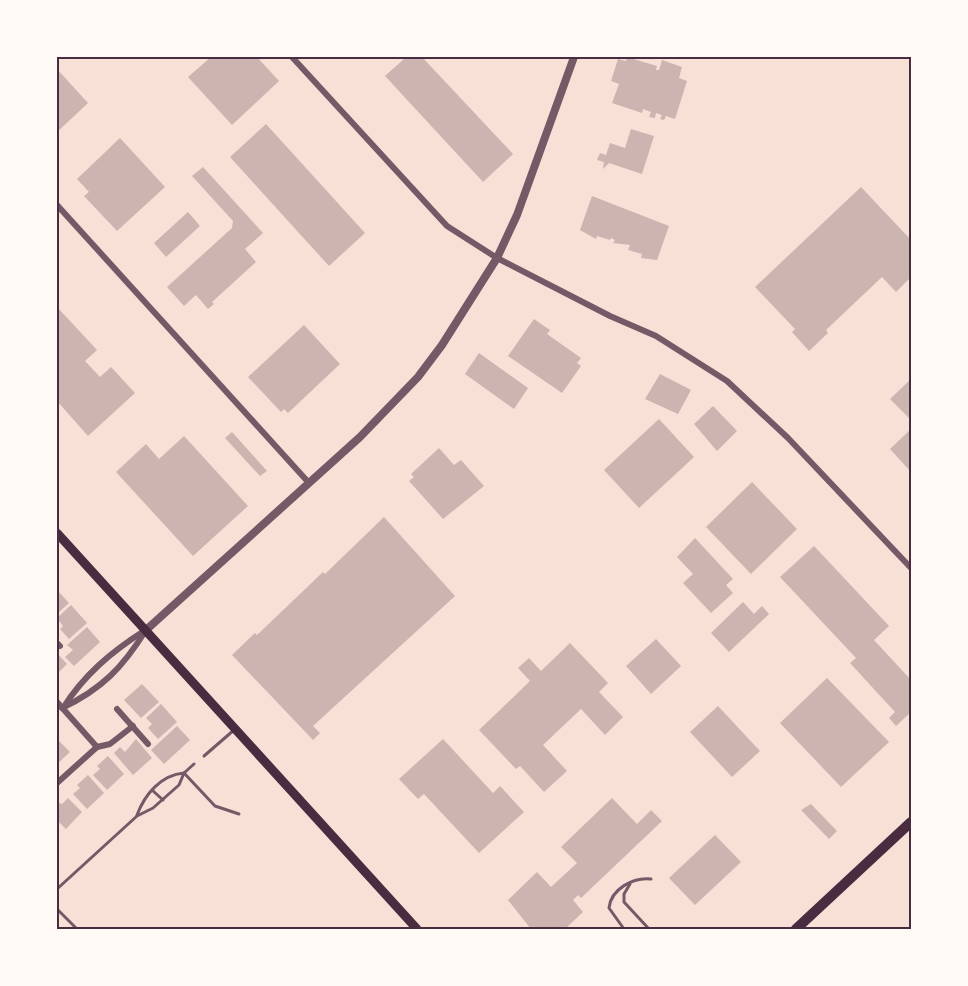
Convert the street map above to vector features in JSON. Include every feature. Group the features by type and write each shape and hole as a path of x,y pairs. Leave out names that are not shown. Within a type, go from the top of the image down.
{"main road":[{"path":"57,533 417,929"},
{"path":"796,929 911,822"}],"street":[{"path":"292,57 447,226 497,258 610,316 656,336 727,381 788,438 911,568"},
{"path":"62,708 78,684 119,647 146,630 309,483 368,429 418,376 467,309 497,258 517,215 574,57"},
{"path":"57,206 309,483"},
{"path":"62,708 89,695 127,661 146,630"},
{"path":"90,673 101,684"},
{"path":"57,702 97,747"},
{"path":"117,709 148,744"},
{"path":"57,783 97,747 110,744 133,726"}],"lane":[{"path":"204,756 235,729"},
{"path":"57,889 137,816 163,800 179,785 184,773 194,764"},
{"path":"137,816 144,797 171,774 184,773"},
{"path":"184,773 215,806 239,814"},
{"path":"152,790 163,800"},
{"path":"624,929 609,908 610,900 631,882 640,878 651,879"},
{"path":"631,882 624,894 624,902 649,929"},
{"path":"57,909 77,929"}],"building":[{"path":"211,57 257,57 279,81 232,125 188,77"},
{"path":"406,57 422,57 513,154 483,182 385,76"},
{"path":"627,57 657,66 656,70 659,70 662,60 682,67 679,78 687,81 675,119 666,116 664,120 660,119 662,115 656,113 655,118 649,117 651,112 643,109 642,113 612,103 619,84 611,81 618,59 626,61"},
{"path":"57,69 88,103 57,132"},
{"path":"266,124 365,233 329,266 230,157"},
{"path":"631,129 654,136 642,174 609,163 603,169 604,162 597,160 600,153 606,155 610,143 625,148"},
{"path":"120,138 165,187 117,231 84,196 89,192 77,179"},
{"path":"203,167 263,233 245,249 256,262 212,302 214,304 208,309 196,295 184,306 167,287 232,228 233,221 192,176"},
{"path":"861,187 911,240 911,277 896,292 882,277 826,330 828,333 809,351 792,332 795,329 755,287"},
{"path":"592,196 669,226 657,260 641,258 642,254 628,250 630,245 613,243 615,240 611,238 610,240 597,236 596,239 580,230"},
{"path":"188,212 200,226 166,257 154,243"},
{"path":"57,307 97,350 85,361 100,377 111,367 135,393 88,436 57,401"},
{"path":"534,319 550,330 547,334 581,358 577,363 581,366 562,393 508,356"},
{"path":"304,325 340,364 288,413 284,409 281,412 248,377"},
{"path":"479,353 528,388 514,409 465,374"},
{"path":"660,374 691,390 678,414 645,399"},
{"path":"911,379 911,420 890,399"},
{"path":"713,406 737,431 717,451 694,424"},
{"path":"659,419 694,457 639,508 604,470"},
{"path":"911,429 911,472 890,449"},
{"path":"232,432 267,471 260,476 225,438"},
{"path":"184,436 248,506 193,556 116,472 146,444 159,459"},
{"path":"439,448 454,465 461,460 484,486 443,519 409,481 414,477 411,474"},
{"path":"752,482 797,529 751,574 706,527"},
{"path":"384,517 455,596 313,726 320,733 313,740 232,655 255,633 257,635 323,572 325,574"},
{"path":"695,538 733,579 726,585 733,593 711,613 683,583 693,574 677,557"},
{"path":"814,546 889,626 874,640 911,680 911,712 896,726 889,718 895,712 850,663 856,658 780,577"},
{"path":"57,590 69,603 57,614"},
{"path":"743,602 754,614 762,606 769,614 729,652 711,633"},
{"path":"71,605 87,623 69,639 60,629 63,626 57,618"},
{"path":"87,627 100,642 74,666 65,657 73,650 67,645"},
{"path":"656,639 681,666 651,694 626,666"},
{"path":"570,643 608,683 599,692 623,717 605,735 581,709 543,745 567,771 544,792 520,766 516,769 479,730 530,681 518,668 529,658 541,671"},
{"path":"57,653 67,664 57,674"},
{"path":"827,678 889,742 841,787 780,723"},
{"path":"142,684 159,702 141,718 124,700"},
{"path":"161,704 177,722 158,739 148,728 152,724 146,718"},
{"path":"718,706 760,751 732,777 690,732"},
{"path":"177,726 190,740 164,764 151,750"},
{"path":"57,739 70,752 57,764"},
{"path":"136,739 152,758 133,775 114,753 120,747 125,752"},
{"path":"443,739 493,793 500,786 524,812 479,853 424,794 418,799 399,779"},
{"path":"108,756 124,774 107,790 93,775 100,769 97,766"},
{"path":"88,775 104,793 87,809 73,794 80,788 77,785"},
{"path":"68,798 82,812 66,829 57,820 57,802 62,804"},
{"path":"612,798 637,824 651,810 662,821 581,898 578,895 573,900 583,912 565,929 531,929 508,900 537,872 551,887 577,863 561,847"},
{"path":"811,804 837,831 829,839 801,810"},
{"path":"715,835 741,862 695,905 669,878"}]}
